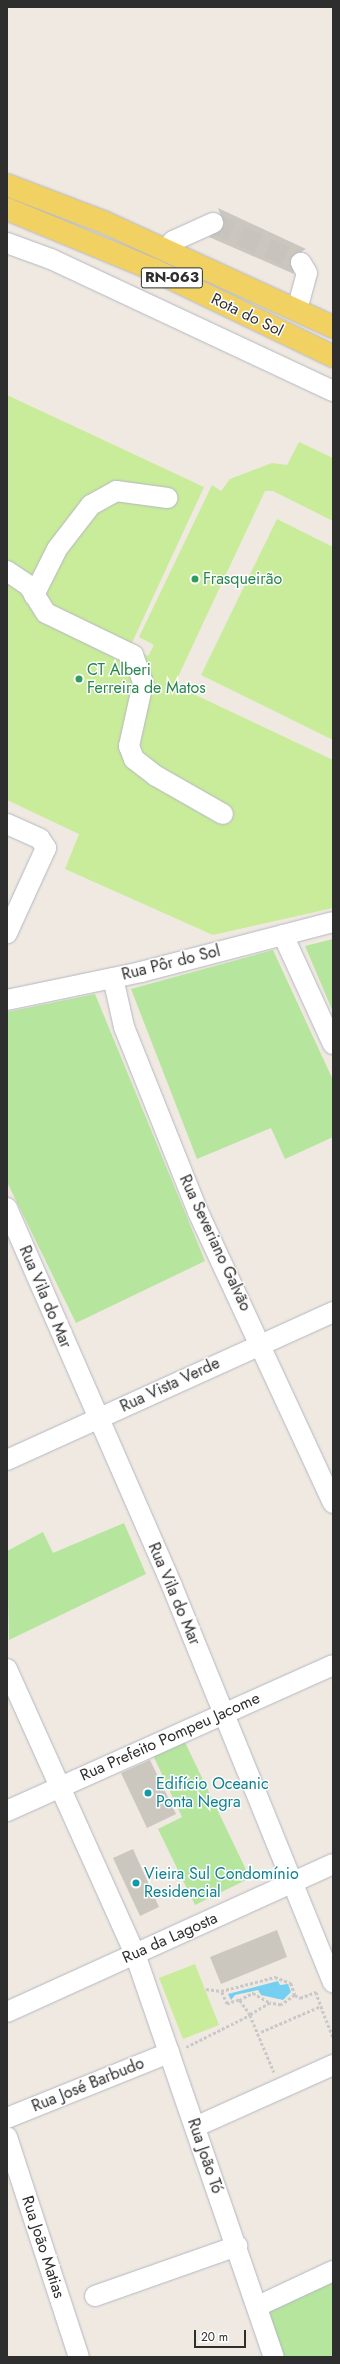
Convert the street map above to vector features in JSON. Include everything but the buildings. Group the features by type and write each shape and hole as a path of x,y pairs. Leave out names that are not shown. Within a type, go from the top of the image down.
{"main road":[{"name":"Rota do Sol","path":"7,185 165,250 333,327"},
{"name":"Rota do Sol","path":"7,209 154,270 333,356"}],"street":[{"path":"165,250 173,241 213,223"},
{"path":"7,243 51,259 333,391"},
{"path":"297,310 307,273 300,263"},
{"path":"34,594 57,549 91,505 116,491 168,498"},
{"path":"7,572 22,578 46,613 133,655 143,683 129,740 134,759 156,776 223,814"},
{"path":"7,824 40,839 46,848 7,933"},
{"name":"Rua Pôr do Sol","path":"7,1000 112,978 333,922"},
{"path":"283,935 333,1044"},
{"name":"Rua Severiano Galvão","path":"112,978 124,1027 160,1121 198,1212 262,1343 333,1503"},
{"name":"Rua Vila do Mar","path":"7,1208 224,1714 294,1881 333,1983"},
{"name":"Rua Vista Verde","path":"7,1460 333,1312"},
{"name":"Rua Prefeito Pompeu Jacome","path":"7,1811 60,1785 333,1665"},
{"name":"Rua João Tó","path":"7,1669 177,2050 195,2127 258,2306 274,2357"},
{"name":"Rua da Lagosta","path":"7,2012 333,1864"},
{"name":"Rua José Barbudo","path":"7,2118 177,2050"},
{"path":"195,2127 333,2065"},
{"name":"Rua João Matias","path":"7,2137 79,2357"},
{"path":"95,2296 237,2246"},
{"path":"258,2306 333,2271"}],"path":[{"path":"206,1989 221,1991 275,1977 290,1983 294,1995 300,1998 316,1992 333,2036"},
{"path":"221,1991 226,2004 239,2000 253,1993 270,2003 281,2005 294,1995"},
{"path":"239,2000 261,2032 270,2067 274,2072 282,2069"},
{"path":"177,2050 250,2015 270,2003"},
{"path":"261,2032 322,2006"}],"green space":[{"name":"CT Alberi Ferreira de Matos","path":"7,395 204,487 130,647 148,656 154,645 139,637 212,485 221,491 230,479 272,463 287,465 299,442 333,458 333,521 273,491 265,491 177,679 183,689 333,760 333,908 213,935 65,869 79,834 7,800"},
{"path":"277,519 333,547 333,740 201,675"},
{"path":"333,939 333,1012 305,946"},
{"path":"273,950 333,1080 333,1137 285,1159 271,1128 197,1159 131,989"},
{"path":"95,994 205,1261 76,1323 7,1182 7,1012"},
{"path":"124,1523 146,1574 9,1640 7,1551 43,1532 53,1553"},
{"path":"182,1736 250,1878 195,1905 158,1829 182,1817 151,1751"},
{"path":"195,1964 219,2025 183,2039 159,1978"},
{"path":"333,2281 333,2357 280,2357 267,2311"}],"water":[{"path":"278,1981 280,1985 288,1984 291,1992 283,2000 261,1995 258,1990 235,1995 231,2000 228,1994"}],"tunnel":[{"path":"213,223 301,263"}],"place":[{"name":"Frasqueirão","path":"195,579"},
{"name":"CT Alberi Ferreira de Matos","path":"79,679"},
{"name":"Edifício Oceanic Ponta Negra","path":"148,1793"},
{"name":"Vieira Sul Condomínio Residencial","path":"136,1883"}]}
